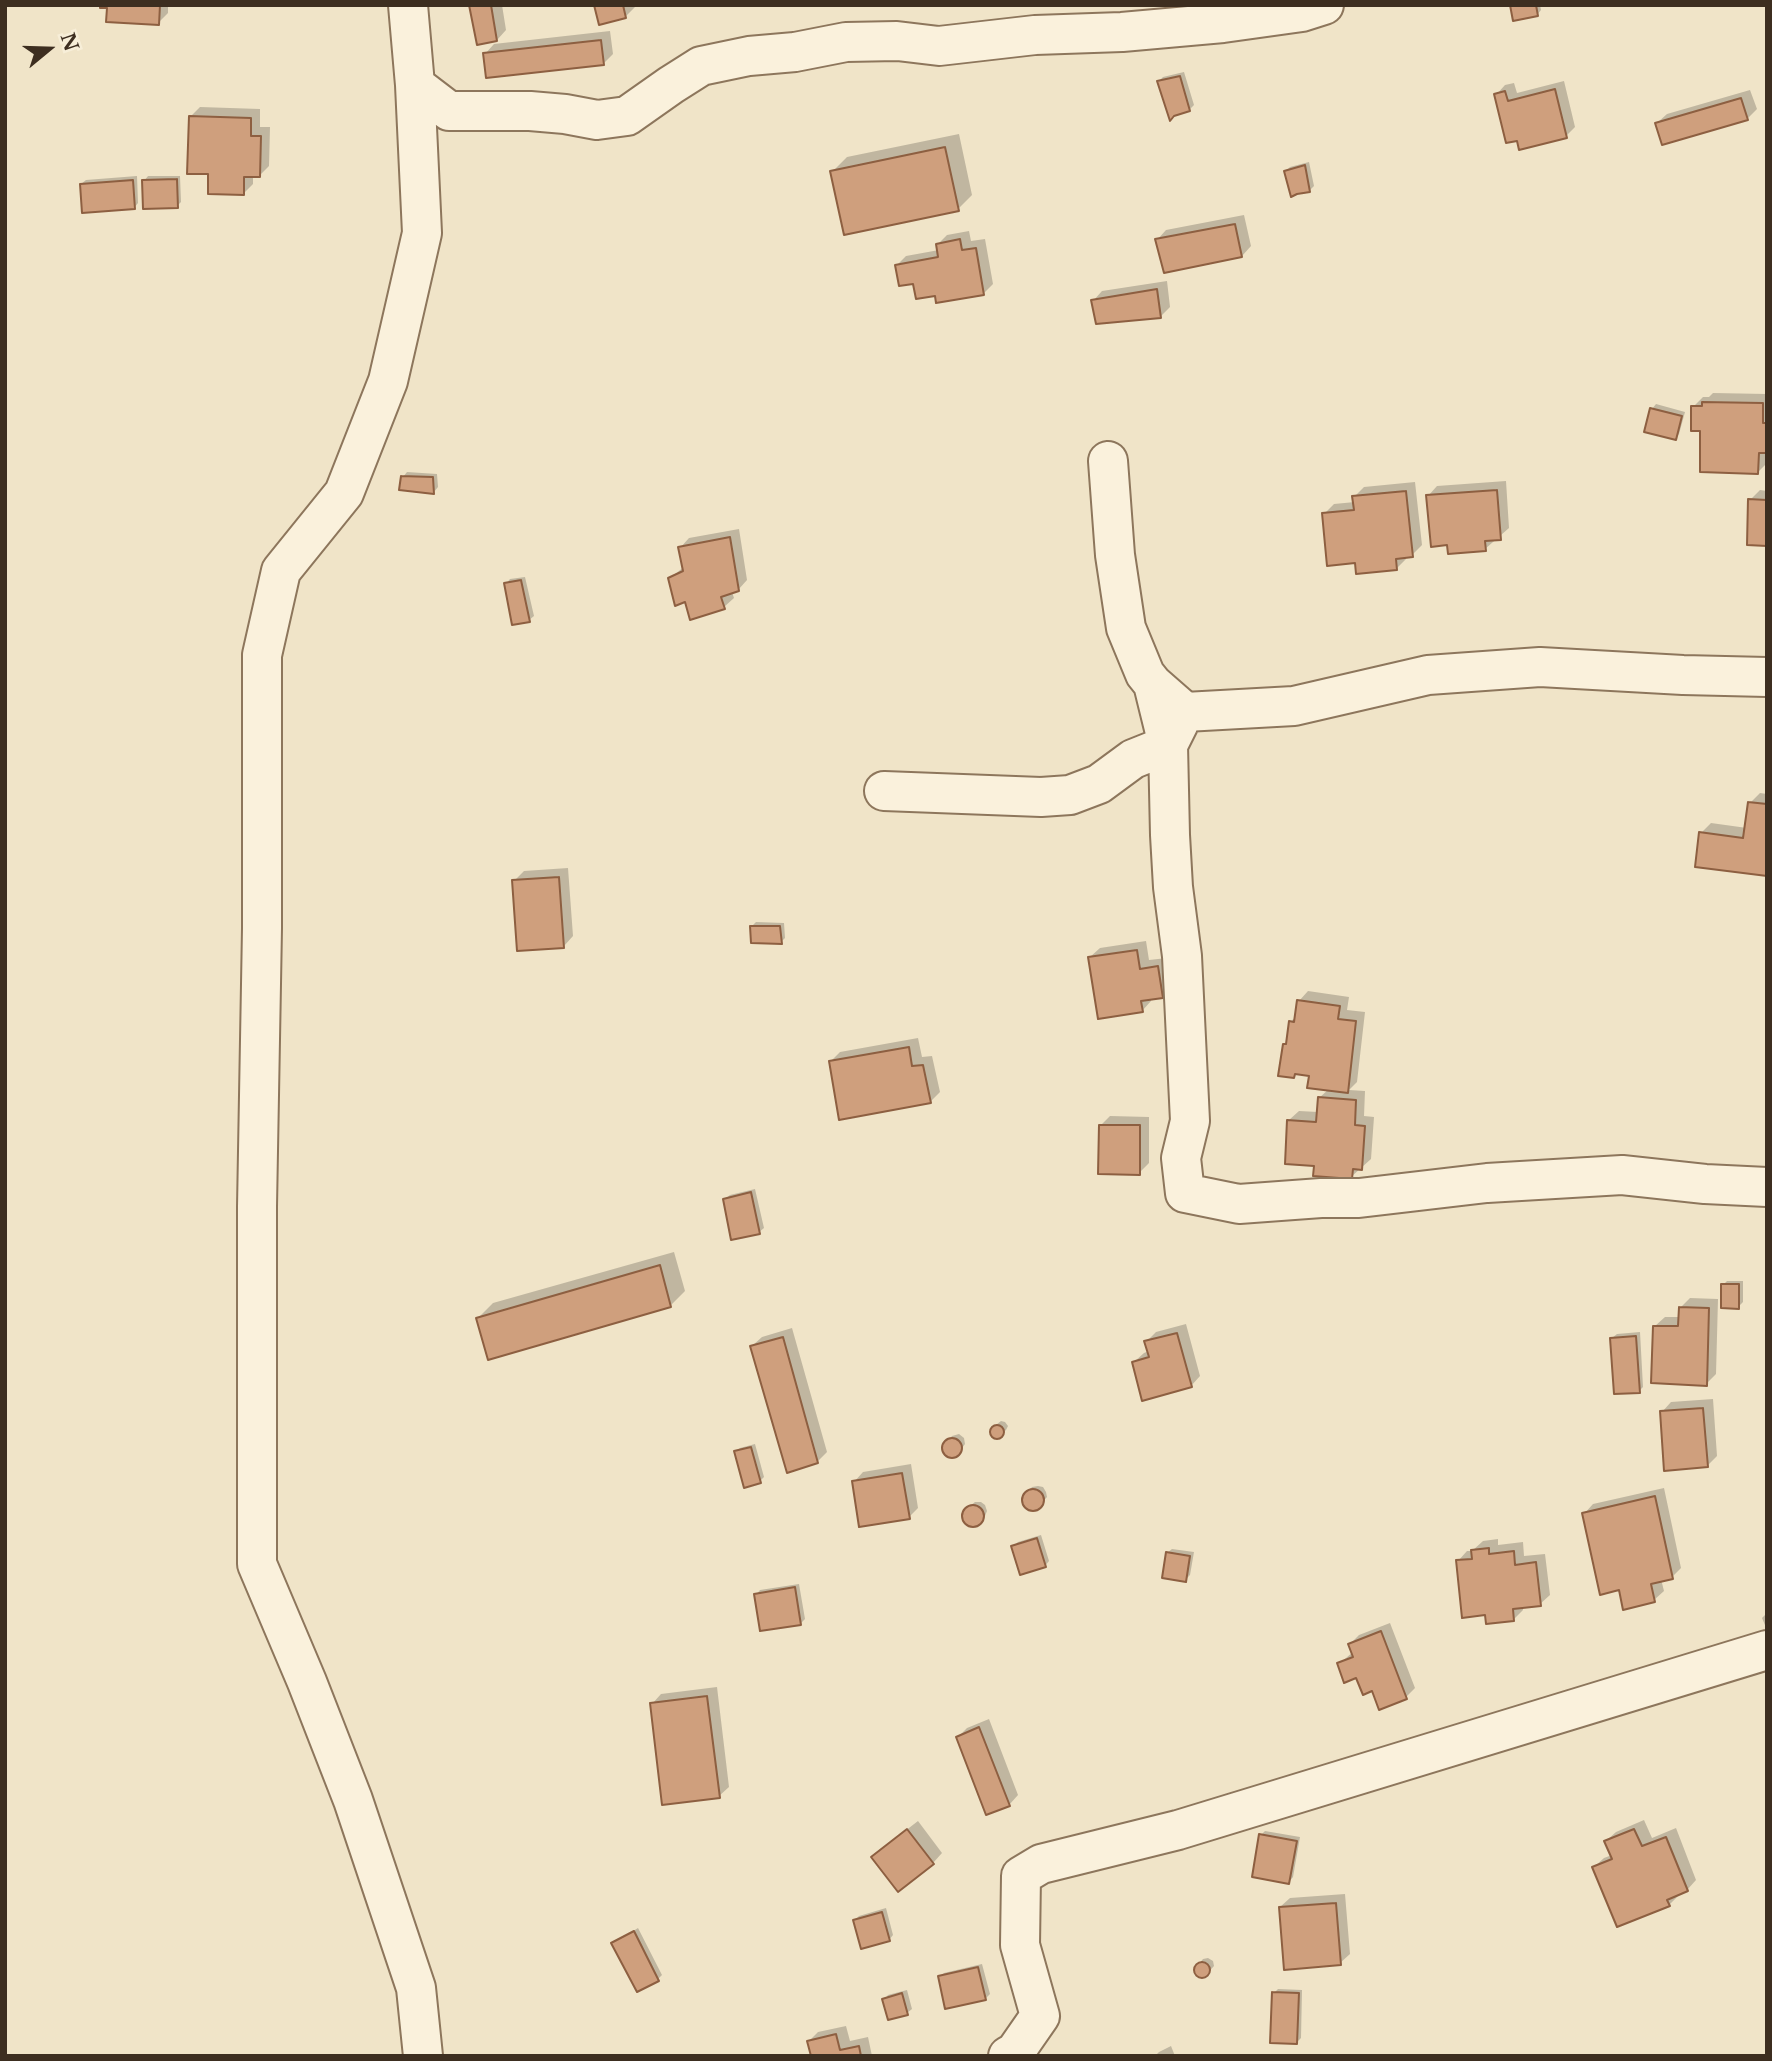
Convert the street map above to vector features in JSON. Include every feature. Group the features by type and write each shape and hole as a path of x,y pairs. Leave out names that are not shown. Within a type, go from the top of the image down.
{"street":[{"path":"408,5 422,233 388,381 344,493 281,571 262,655 257,1564 307,1682 361,1825 416,1988 423,2056"},
{"path":"415,86 449,111 530,111 597,120 627,116 701,66 749,56 795,52 846,42 897,41 939,46 1035,35 1135,31 1302,12 1324,5"},
{"path":"417,142 449,111"},
{"path":"1108,461 1115,555 1126,628 1145,674 1176,728 1170,835 1182,956 1190,1121 1181,1158 1185,1193 1239,1204 1359,1198 1487,1183 1622,1175 1705,1184 1767,1187"},
{"path":"884,792 1041,797 1070,795 1099,784 1176,728 1294,706 1428,675 1540,667 1767,677"},
{"path":"1008,2056 1015,2052 1041,2015 1020,1945 1021,1876 1041,1864 1178,1830 1767,1650"}],"building":[{"path":"100,5 160,5 159,25 106,22 107,8 100,8"},
{"path":"469,5 491,5 497,41 477,45"},
{"path":"594,5 623,5 626,18 599,25"},
{"path":"1510,5 1536,5 1538,16 1513,21"},
{"path":"601,40 604,65 486,78 483,53"},
{"path":"1180,76 1190,111 1174,116 1170,121 1157,81"},
{"path":"1555,89 1567,138 1519,150 1517,141 1506,143 1494,94 1505,91 1508,101"},
{"path":"1741,98 1748,120 1662,145 1655,123"},
{"path":"189,116 251,118 251,136 261,136 260,177 244,177 244,195 208,194 208,174 187,174"},
{"path":"945,147 959,211 844,235 830,171"},
{"path":"1305,165 1310,192 1291,197 1284,171"},
{"path":"177,179 178,208 143,209 142,180"},
{"path":"133,180 135,209 82,213 80,184"},
{"path":"1235,224 1242,257 1164,273 1155,239"},
{"path":"960,239 962,250 976,248 984,295 936,303 935,296 916,299 913,284 899,286 895,265 938,257 936,244"},
{"path":"1157,289 1161,318 1096,324 1091,300"},
{"path":"1702,402 1763,403 1763,423 1767,423 1767,453 1759,453 1758,474 1700,472 1700,431 1691,431 1691,406 1702,406"},
{"path":"1650,408 1682,416 1676,440 1644,432"},
{"path":"401,476 433,477 434,494 399,490"},
{"path":"1497,490 1501,540 1485,541 1486,551 1448,554 1447,545 1431,547 1426,495"},
{"path":"1406,491 1413,557 1396,559 1397,570 1356,574 1355,563 1327,566 1322,513 1354,510 1352,496"},
{"path":"1748,499 1767,500 1767,546 1747,545"},
{"path":"730,537 739,591 721,597 725,609 690,620 685,602 675,606 668,578 683,571 678,547"},
{"path":"521,580 530,622 512,625 504,583"},
{"path":"1748,802 1767,804 1767,876 1695,867 1699,832 1743,838"},
{"path":"559,877 564,948 517,951 512,880"},
{"path":"750,926 780,926 782,944 751,943"},
{"path":"1137,950 1140,969 1158,966 1163,998 1141,1001 1143,1012 1098,1019 1088,957"},
{"path":"1297,1000 1340,1006 1338,1019 1356,1021 1348,1093 1307,1088 1309,1076 1278,1076 1283,1044 1286,1044 1289,1021 1294,1022"},
{"path":"909,1047 912,1066 923,1065 931,1103 839,1120 829,1061"},
{"path":"1318,1097 1356,1100 1355,1125 1365,1126 1362,1170 1353,1169 1352,1179 1313,1176 1314,1166 1285,1164 1287,1120 1316,1122"},
{"path":"1099,1125 1140,1125 1140,1175 1098,1174"},
{"path":"751,1192 760,1234 731,1240 723,1199"},
{"path":"660,1265 671,1307 488,1360 476,1318"},
{"path":"1721,1284 1739,1284 1739,1309 1721,1308"},
{"path":"1679,1307 1709,1308 1707,1386 1651,1383 1653,1326 1678,1326"},
{"path":"1177,1333 1192,1387 1142,1401 1132,1362 1149,1357 1144,1341"},
{"path":"1636,1336 1640,1393 1614,1394 1610,1338"},
{"path":"783,1337 818,1463 787,1473 750,1346"},
{"path":"1703,1408 1708,1467 1664,1471 1660,1411"},
{"path":"994,1425 1000,1425 1004,1432 1000,1439 994,1439 990,1435 990,1429"},
{"path":"952,1438 959,1441 962,1448 959,1455 952,1458 945,1455 942,1448 945,1441"},
{"path":"751,1447 761,1483 744,1488 734,1451"},
{"path":"902,1473 910,1519 859,1527 852,1481"},
{"path":"1033,1489 1043,1496 1044,1500 1037,1510 1033,1511 1023,1504 1022,1500 1029,1490"},
{"path":"1655,1496 1673,1579 1651,1584 1655,1602 1623,1610 1619,1590 1600,1595 1582,1513"},
{"path":"973,1505 983,1512 984,1516 977,1526 973,1527 963,1520 962,1516 969,1506"},
{"path":"1037,1538 1046,1567 1020,1575 1011,1546"},
{"path":"1489,1548 1489,1554 1514,1551 1515,1565 1536,1562 1541,1606 1513,1609 1514,1621 1486,1624 1485,1615 1462,1618 1456,1560 1472,1559 1471,1550"},
{"path":"1166,1552 1190,1556 1186,1582 1162,1578"},
{"path":"795,1587 801,1625 760,1631 754,1594"},
{"path":"1381,1631 1407,1699 1379,1710 1372,1691 1363,1695 1356,1678 1344,1683 1337,1663 1353,1657 1348,1644"},
{"path":"707,1696 720,1798 662,1805 650,1703"},
{"path":"979,1727 1010,1806 986,1815 956,1737"},
{"path":"907,1829 934,1864 898,1892 871,1857"},
{"path":"1634,1829 1642,1846 1666,1837 1688,1891 1667,1900 1670,1906 1617,1927 1592,1867 1612,1859 1604,1841"},
{"path":"1259,1834 1297,1841 1289,1884 1252,1877"},
{"path":"1336,1903 1341,1965 1284,1970 1279,1907"},
{"path":"882,1912 890,1941 861,1949 853,1920"},
{"path":"634,1931 659,1981 637,1992 611,1943"},
{"path":"1199,1962 1205,1962 1210,1970 1208,1976 1199,1978 1194,1973 1194,1967"},
{"path":"978,1967 986,2000 945,2009 938,1976"},
{"path":"1272,1992 1299,1993 1297,2044 1270,2043"},
{"path":"902,1993 908,2015 888,2020 882,1999"},
{"path":"836,2034 840,2050 859,2046 861,2056 811,2056 807,2041"}]}
